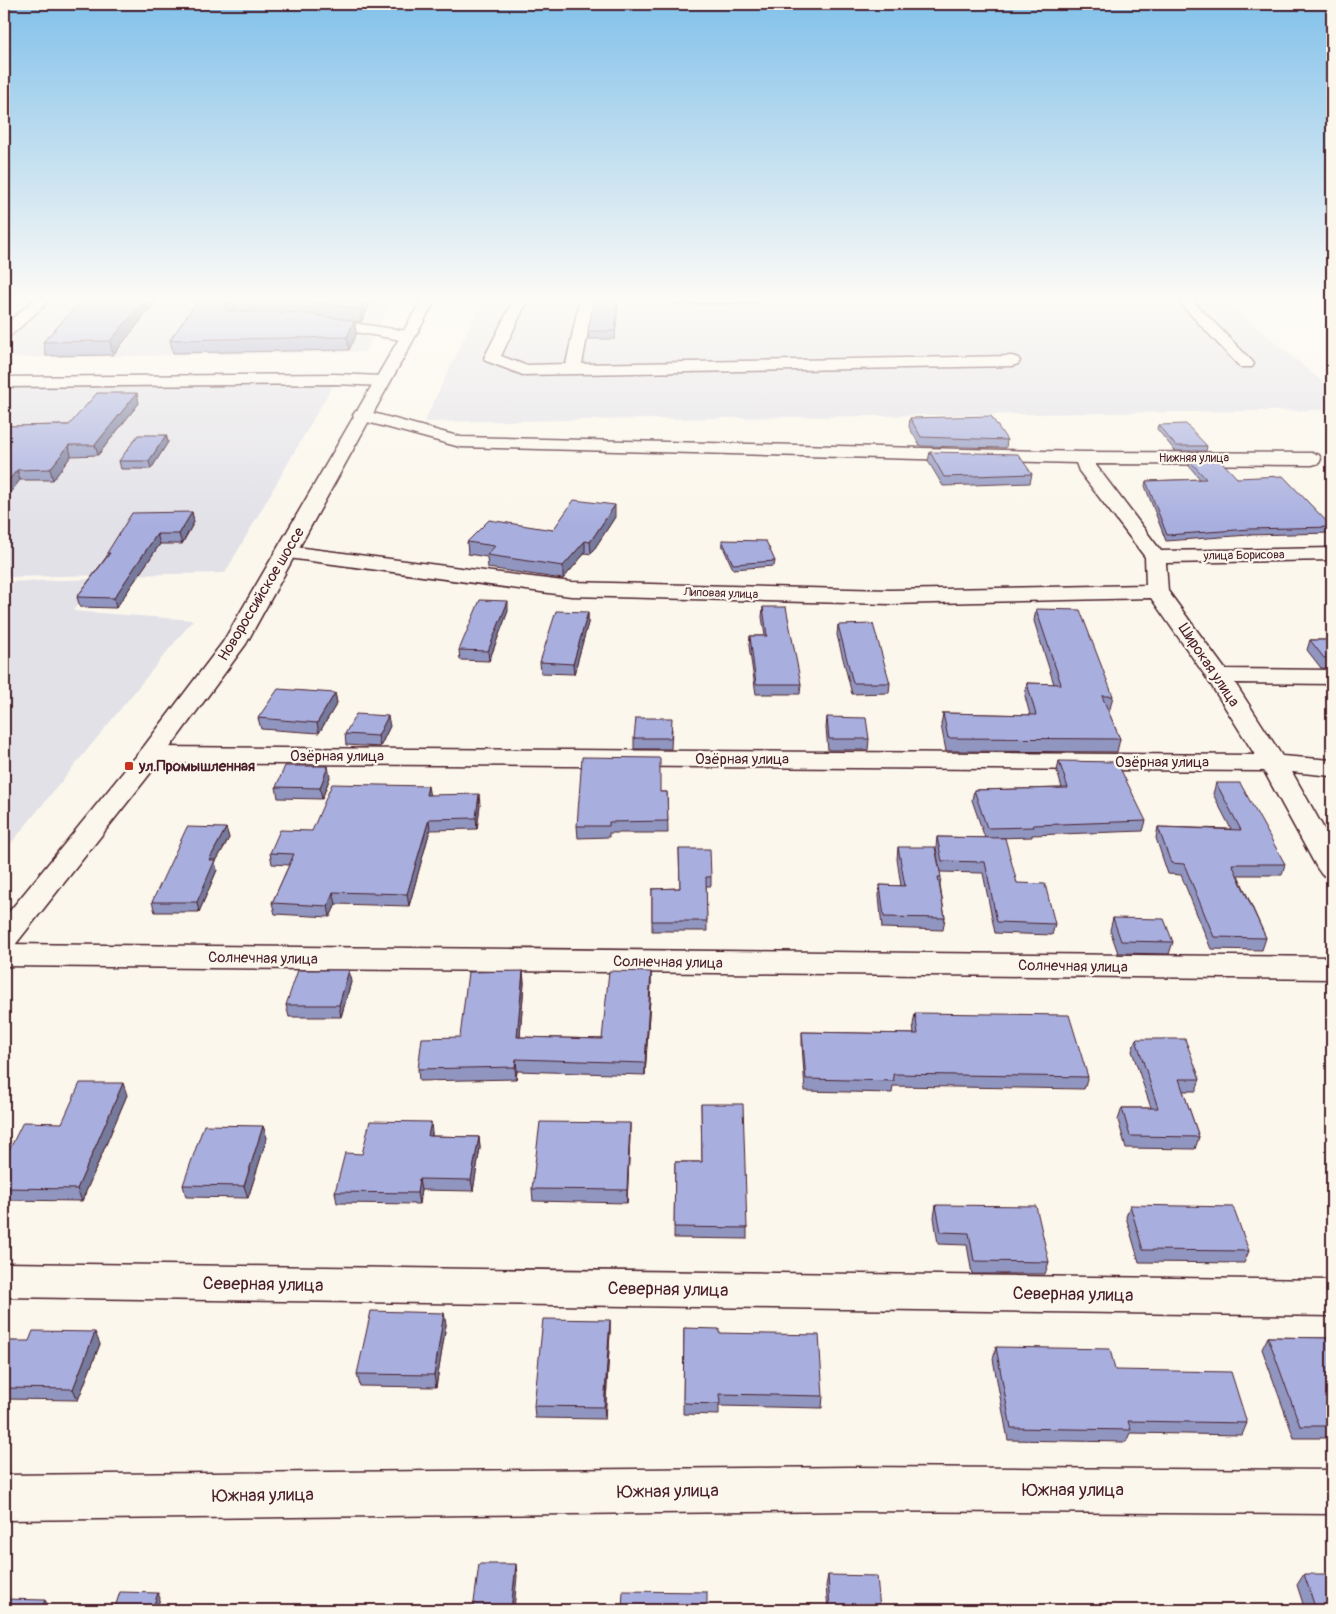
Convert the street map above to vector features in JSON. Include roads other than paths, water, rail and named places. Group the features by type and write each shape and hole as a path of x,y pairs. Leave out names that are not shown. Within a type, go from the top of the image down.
{"street":[{"name":"Новороссийское шоссе","path":"4,938 151,755 234,644 288,552 385,374"},
{"path":"4,382 335,379 381,381"},
{"name":"Нижняя улица","path":"362,415 460,442 1085,462 1312,459"},
{"path":"1085,462 1156,557 1157,591"},
{"name":"Липовая улица","path":"288,552 571,589 890,598 1157,591"},
{"name":"улица Борисова","path":"1156,557 1332,554"},
{"name":"Широкая улица","path":"1157,591 1218,676 1273,763 1332,868"},
{"path":"1218,676 1332,677"},
{"name":"Озёрная улица","path":"151,755 1273,763 1332,768"},
{"name":"Солнечная улица","path":"4,955 1332,968"},
{"name":"Северная улица","path":"4,1280 1332,1298"},
{"name":"Южная улица","path":"4,1498 850,1489 1332,1492"}],"place":[{"name":"ул.Промышленная","path":"129,766"}]}
